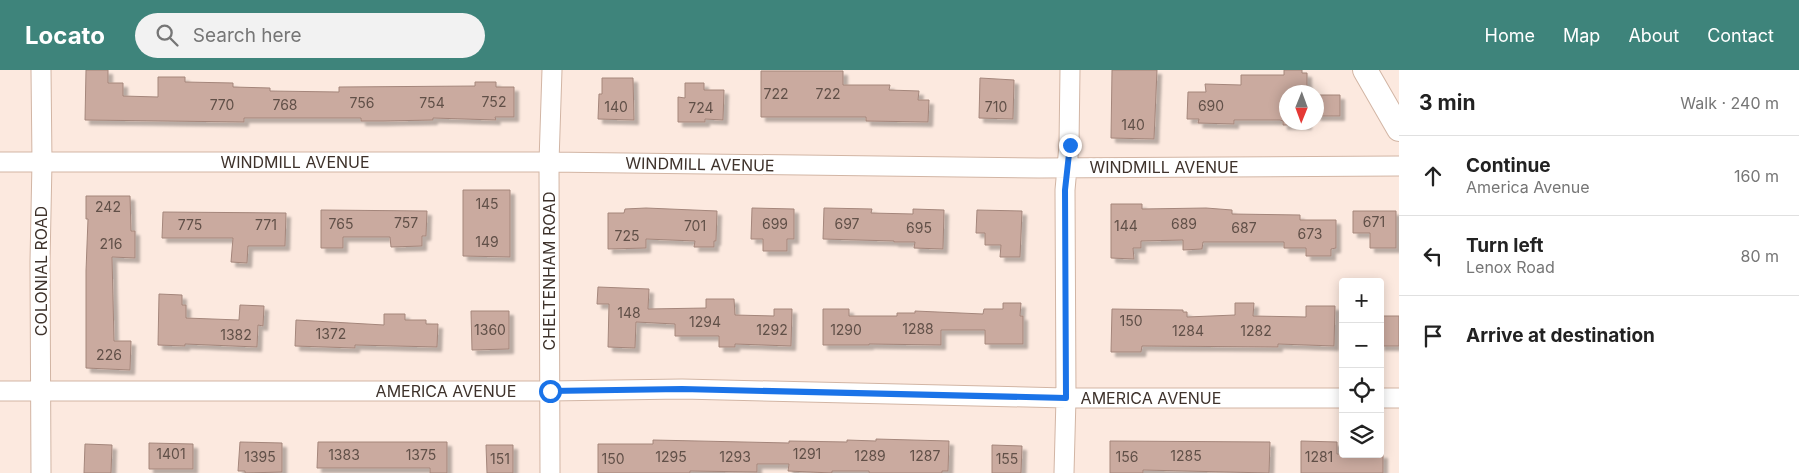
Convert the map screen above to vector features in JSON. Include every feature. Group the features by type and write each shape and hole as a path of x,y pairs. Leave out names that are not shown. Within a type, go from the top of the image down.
{"street":[{"name":"COLONIAL ROAD","path":"41,70 41,473"},
{"name":"CHELTENHAM ROAD","path":"550,473 549,162 552,70"},
{"path":"1064,473 1066,398 1065,190 1070,145 1070,70"},
{"path":"1365,70 1399,129"},
{"name":"WINDMILL AVENUE","path":"0,162 549,162 1067,167 1399,166"},
{"name":"AMERICA AVENUE","path":"0,391 550,391 682,389 1066,398 1339,398"},
{"path":"1384,398 1399,398"}],"building":[{"path":"86,70 108,70 108,83 123,83 123,96 158,97 158,77 185,77 185,82 233,83 233,87 270,88 270,91 339,92 339,87 475,86 475,82 496,82 496,87 514,87 514,117 495,117 496,120 433,118 433,120 384,121 361,121 361,118 244,118 244,122 85,120"},
{"path":"1112,70 1157,70 1154,139 1111,138"},
{"path":"1284,70 1302,70 1302,73 1307,73 1307,85 1279,85 1279,120 1234,120 1234,124 1198,123 1199,119 1187,119 1188,92 1206,92 1205,84 1241,85 1241,75 1284,75"},
{"path":"761,71 843,71 843,85 890,85 889,90 919,91 918,100 929,100 928,122 866,121 866,117 761,117"},
{"path":"602,78 633,78 634,120 598,119 599,94 602,94"},
{"path":"980,78 1014,80 1013,119 979,118"},
{"path":"685,83 704,83 704,90 724,90 723,120 705,119 705,122 678,122 678,97 685,98"},
{"path":"1324,95 1340,95 1340,116 1324,116"},
{"path":"463,190 510,190 510,257 463,256"},
{"path":"86,196 130,196 131,231 135,231 135,258 112,257 114,341 131,341 130,370 86,368 88,219 86,219"},
{"path":"1111,204 1142,204 1142,209 1206,208 1232,210 1232,214 1300,215 1300,220 1336,220 1336,248 1331,249 1331,256 1306,256 1306,248 1284,248 1284,242 1203,242 1202,249 1183,250 1183,240 1141,241 1141,248 1133,248 1134,259 1111,258"},
{"path":"752,208 794,209 794,239 787,239 787,251 763,251 763,239 751,239"},
{"path":"824,208 872,209 871,213 913,214 913,209 944,210 943,249 914,248 915,242 823,239"},
{"path":"625,209 717,211 714,247 694,247 695,241 646,239 646,248 608,249 608,213 624,213"},
{"path":"321,210 427,211 426,236 422,236 422,246 391,247 390,237 343,237 343,248 321,248"},
{"path":"977,210 1022,211 1020,257 1000,257 1001,245 985,245 985,233 976,233"},
{"path":"1353,211 1396,211 1396,248 1370,248 1370,233 1353,233"},
{"path":"163,212 286,213 285,246 248,246 247,263 231,262 233,238 162,238"},
{"path":"598,287 649,289 648,309 706,308 706,299 734,299 735,315 774,316 774,309 792,309 791,346 735,344 735,347 719,347 719,336 675,336 675,324 636,322 635,348 608,347 609,304 597,304"},
{"path":"159,294 182,295 182,305 186,305 186,318 239,320 240,305 264,306 263,326 258,325 257,347 185,344 185,346 158,345"},
{"path":"1003,303 1021,303 1020,316 1023,316 1023,344 985,344 985,330 941,330 941,345 823,345 823,309 849,309 849,316 897,316 897,313 915,313 915,311 983,314 984,309 1003,309"},
{"path":"1235,303 1254,303 1253,316 1306,317 1306,306 1335,306 1334,346 1278,344 1278,347 1142,346 1141,352 1111,352 1112,309 1183,310 1183,312 1187,312 1187,317 1235,315"},
{"path":"471,311 509,311 509,349 472,350"},
{"path":"384,314 405,314 405,320 426,320 426,324 438,324 437,347 355,345 355,348 295,346 296,320 384,325"},
{"path":"1384,316 1399,316 1399,346 1384,346"},
{"path":"876,439 949,441 948,471 942,471 942,473 869,473 869,471 832,471 832,473 788,471 789,464 757,464 757,472 598,473 598,444 653,444 653,440 789,443 789,441 876,441"},
{"path":"1110,441 1270,442 1269,473 1143,470 1143,473 1110,473"},
{"path":"1301,441 1337,442 1339,458 1383,458 1383,473 1301,473"},
{"path":"240,442 282,443 282,472 245,473 245,471 238,471"},
{"path":"318,442 447,442 447,473 430,473 430,468 317,468"},
{"path":"149,443 193,444 193,469 149,469"},
{"path":"85,444 112,445 111,473 84,473"},
{"path":"486,445 513,445 513,473 487,473"},
{"path":"992,445 1022,446 1021,473 992,473"}],"route":[{"path":"550,391 682,389 1066,398 1065,190 1070,145"}]}
